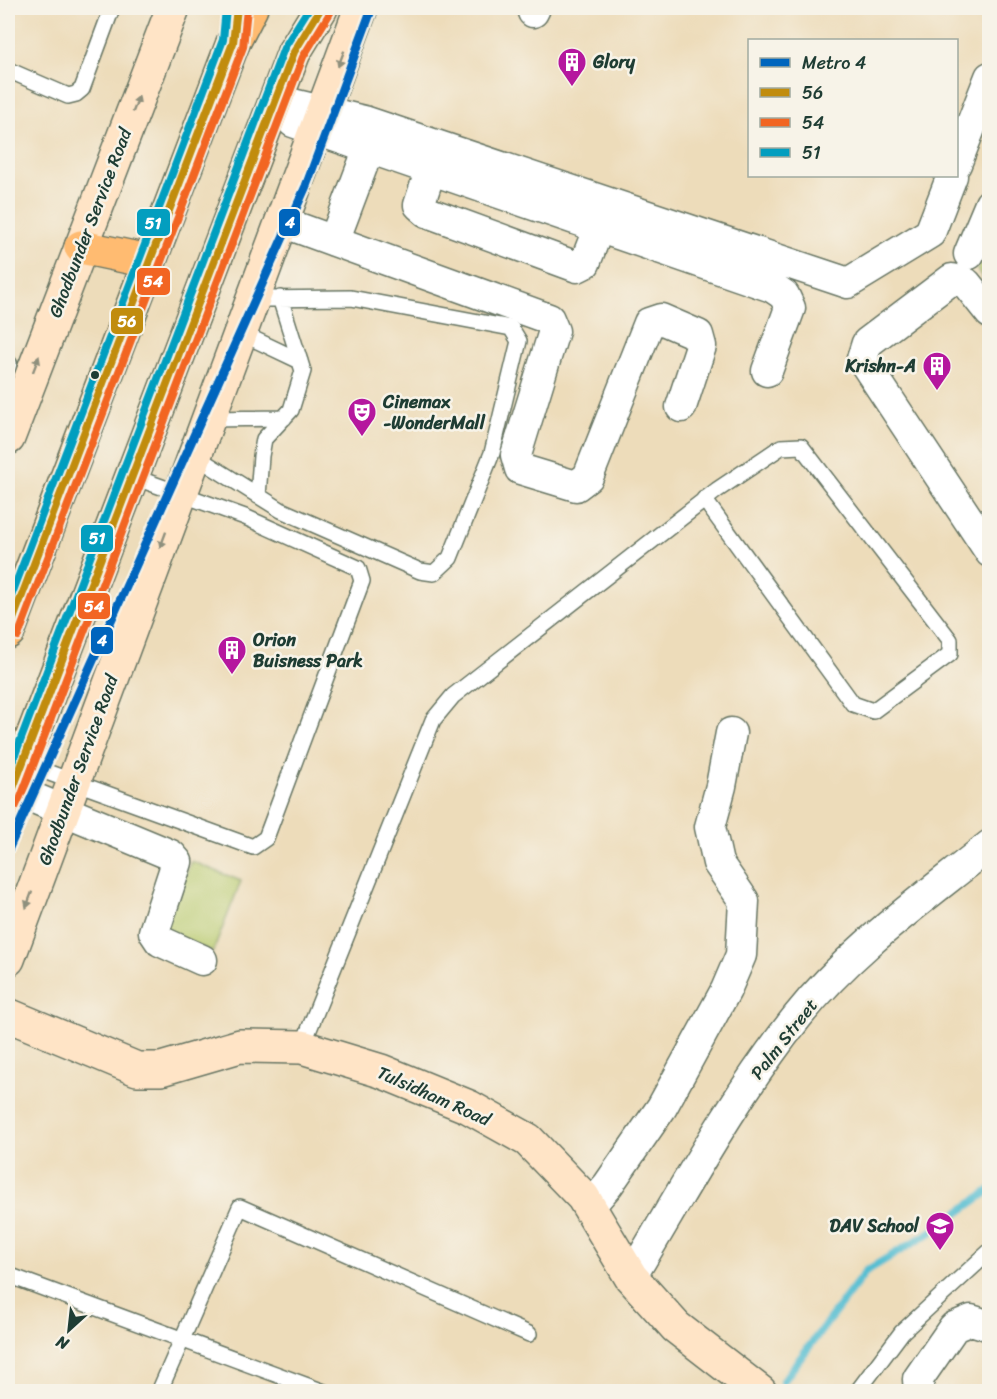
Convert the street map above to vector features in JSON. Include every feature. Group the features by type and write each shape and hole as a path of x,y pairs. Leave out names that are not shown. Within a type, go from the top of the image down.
{"main road":[{"path":"233,43 237,8"},
{"path":"8,632 148,261 233,43 251,8"},
{"path":"14,785 274,107 294,52 301,8"},
{"path":"294,52 321,8"},
{"path":"81,247 148,261"}],"street":[{"name":"Ghodbunder Service Road","path":"8,438 173,8"},
{"name":"Ghodbunder Service Road","path":"8,959 241,333 266,299 282,222 361,8"},
{"path":"958,161 990,77"},
{"path":"274,107 319,120 372,124 848,283 930,233 952,177"},
{"path":"319,120 369,148 772,287 784,296 790,308 767,371"},
{"path":"334,241 369,148"},
{"path":"431,169 420,205 427,212 577,267 585,263 599,227"},
{"path":"969,254 990,204"},
{"path":"282,222 549,319 554,331 516,455 520,469 576,486 588,477 649,323 661,319 698,334 701,346 681,407"},
{"path":"990,313 966,283 952,279 867,343 862,359 990,552"},
{"path":"589,1207 608,1185 662,1107 726,990 741,956 744,901 718,863 710,827 731,733"},
{"path":"14,785 68,796 171,855 177,862 154,932 160,941 202,960"},
{"name":"Palm Street","path":"631,1277 745,1090 798,1016 863,946 990,845"},
{"name":"Tulsidham Road","path":"8,1015 137,1069 162,1069 240,1046 302,1047 381,1071 469,1107 528,1140 584,1197 631,1277 676,1327 760,1392"},
{"path":"919,1392 918,1379 954,1327 971,1320 990,1326"}],"lane":[{"path":"8,70 68,96 76,94 82,89 112,8"},
{"path":"195,456 280,510 420,571 434,573 450,558 492,453 519,341 511,328 351,298 266,299 300,361 303,371 291,410 264,439 258,496"},
{"path":"241,333 300,361"},
{"path":"8,362 8,367"},
{"path":"209,419 284,418"},
{"path":"302,1047 433,720 453,696 704,499 781,447 801,446 950,640 950,654 873,711 853,704 704,499"},
{"path":"68,796 253,846 266,838 362,581 358,568 244,517 131,476"},
{"path":"159,1392 240,1208 529,1334"},
{"path":"857,1392 902,1332 990,1251"},
{"path":"8,1275 324,1392"}],"green space":[{"path":"989,241 989,287 977,270"},
{"path":"191,861 241,881 213,952 163,932"}],"waterway":[{"path":"783,1381 866,1271 931,1232 990,1190"}],"metro line":[{"name":"4","path":"8,850 306,186 372,8"}],"transit line":[{"name":"51","path":"8,604 223,40 226,8"},
{"name":"56","path":"8,632 233,43 237,8"},
{"name":"51","path":"8,773 284,48 309,8"},
{"name":"56","path":"8,801 294,52 321,8"},
{"name":"54","path":"18,636 243,47 247,9"},
{"name":"54","path":"18,805 303,57 330,13"}],"place":[{"name":"Glory","path":"572,88"},
{"name":"Krishn-A","path":"937,392"},
{"name":"Cinemax -WonderMall","path":"362,438"},
{"name":"Orion Buisness Park","path":"232,676"},
{"name":"DAV School","path":"940,1252"}]}
